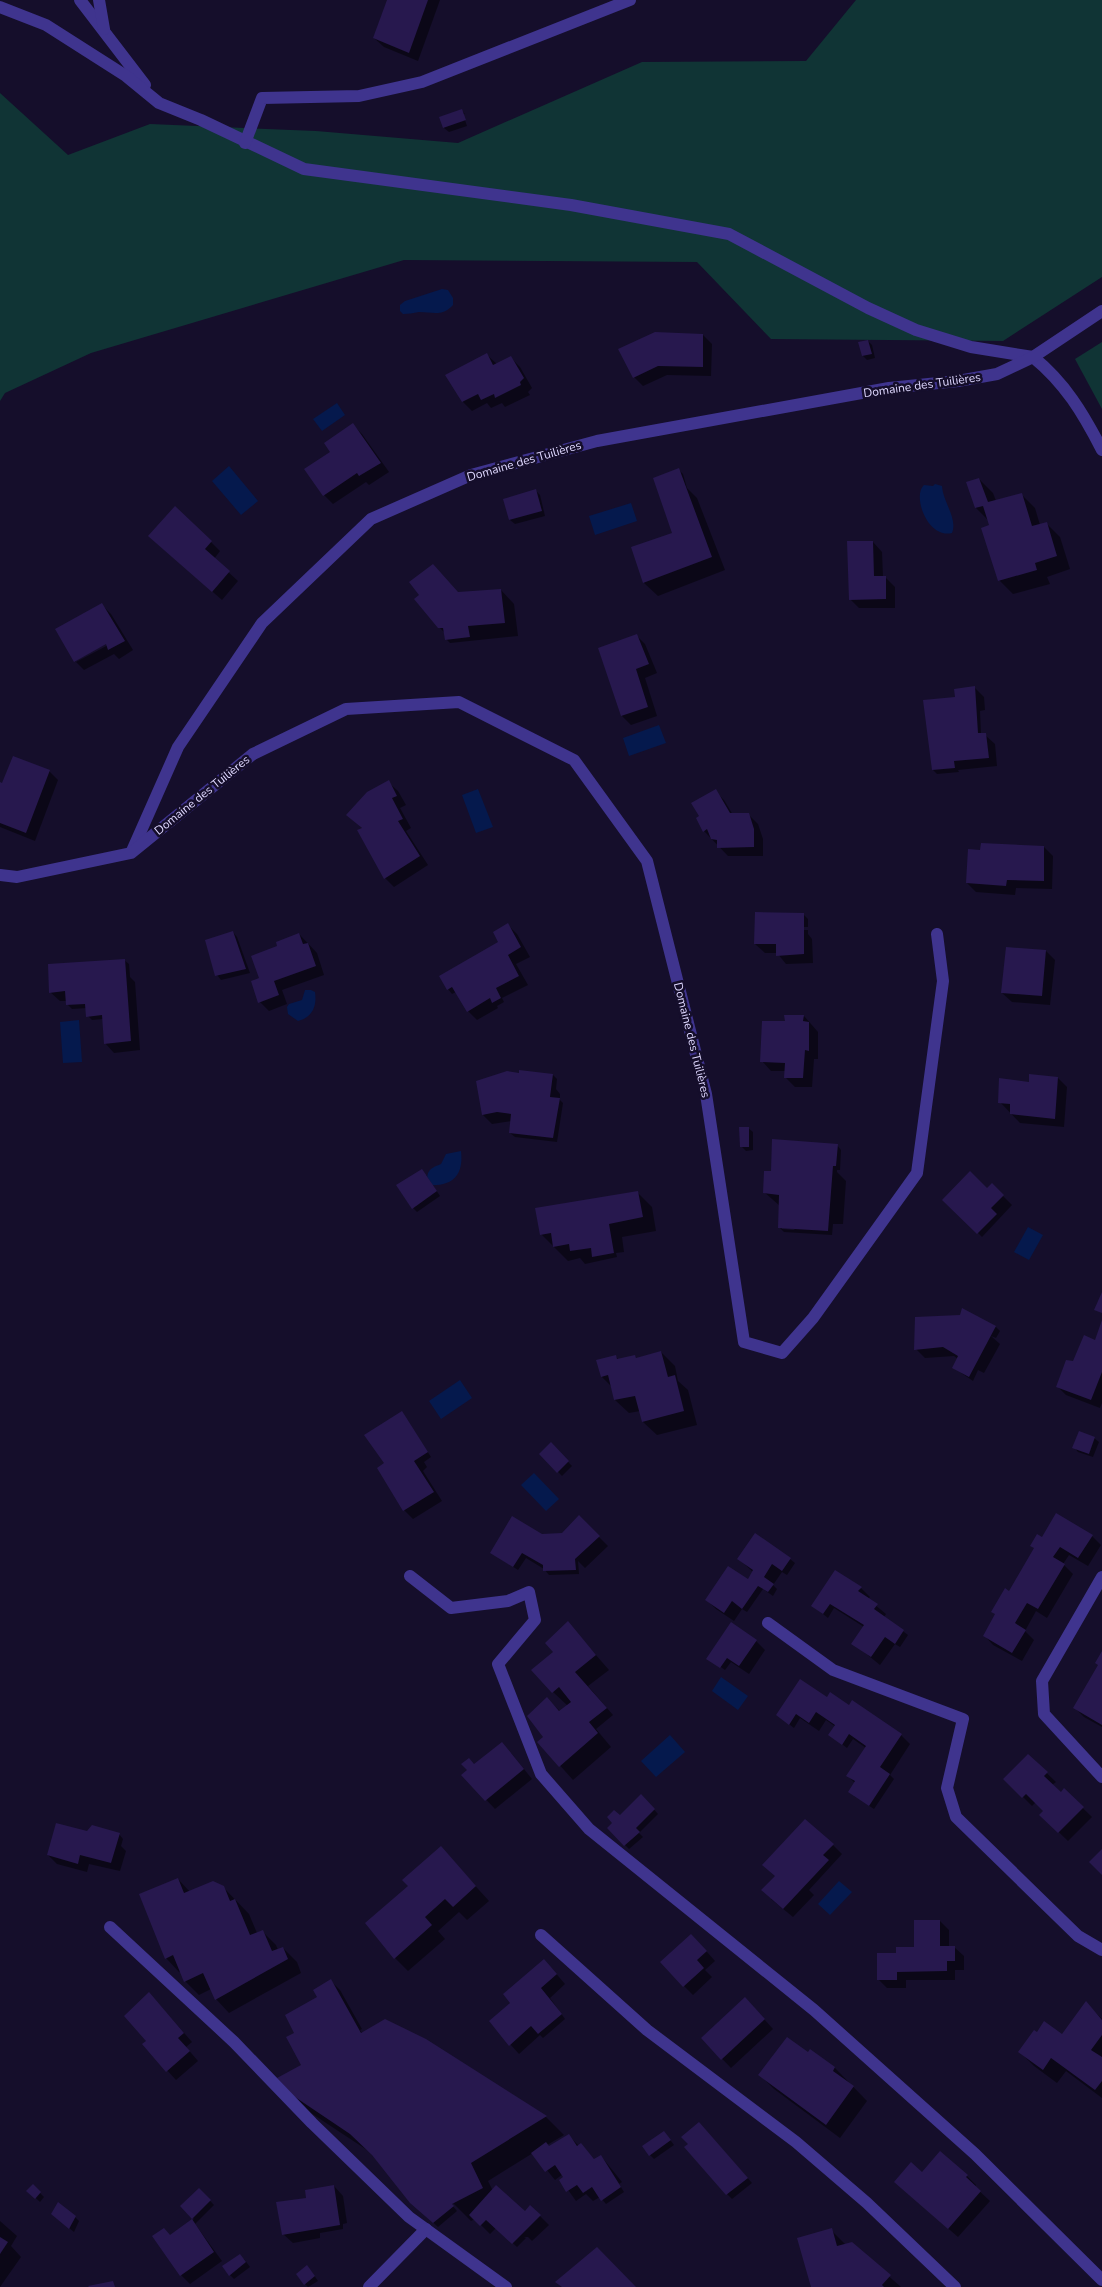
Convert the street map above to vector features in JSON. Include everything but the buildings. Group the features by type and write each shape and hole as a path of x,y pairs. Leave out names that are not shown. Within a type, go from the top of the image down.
{"street":[{"path":"80,0 159,104"},
{"path":"99,0 104,31"},
{"path":"245,143 262,98 359,96 422,82 630,0"},
{"path":"0,7 46,25 126,76 159,104 201,120 245,143 304,169 572,205 729,234 868,308 916,330 971,347 1033,357 1053,373 1064,386 1102,450"},
{"name":"Domaine des Tuilières","path":"131,854 178,747 262,623 371,519 471,475 597,441 889,388 958,381 996,374 1033,357 1102,311"},
{"name":"Domaine des Tuilières","path":"0,875 17,877 131,854 253,754 346,709 459,702 574,760 647,861 706,1094 744,1342 782,1353 813,1318 916,1173 943,981 937,934"},
{"path":"410,1576 451,1608 508,1601 529,1592 535,1620 498,1664 541,1774 590,1829 814,2010 975,2154 1102,2280"},
{"path":"1102,1577 1042,1681 1044,1714 1102,1777"},
{"path":"768,1623 833,1670 963,1719 947,1788 956,1817 1078,1936 1102,1950"},
{"path":"110,1927 234,2042 312,2123 408,2216 506,2287"},
{"path":"541,1935 647,2030 796,2142 956,2287"},
{"path":"369,2287 426,2229"}],"green space":[{"path":"856,0 1102,0 1102,277 1003,341 771,339 697,262 404,260 91,353 5,393 0,401 0,93 68,155 150,124 316,131 458,143 642,62 806,61"},
{"path":"1102,342 1102,409 1075,359"}],"water":[{"path":"442,289 448,290 453,298 453,305 449,309 437,313 419,312 403,314 400,311 400,305 405,301"},
{"path":"337,403 345,415 322,431 313,419"},
{"path":"229,466 258,501 241,515 212,481"},
{"path":"935,484 942,486 952,516 952,533 943,533 935,529 924,515 920,498 921,490 924,485 933,486"},
{"path":"631,503 637,521 595,535 589,516"},
{"path":"659,725 666,743 629,756 623,738"},
{"path":"478,789 493,827 476,833 462,795"},
{"path":"305,990 315,992 315,1002 310,1014 298,1021 288,1014 287,1007 289,1004 302,1000"},
{"path":"79,1020 82,1062 63,1063 60,1022"},
{"path":"461,1151 458,1173 450,1182 427,1185 429,1171 441,1164 446,1154"},
{"path":"1028,1227 1043,1235 1029,1260 1014,1252"},
{"path":"460,1380 472,1398 441,1419 429,1401"},
{"path":"534,1473 559,1499 546,1511 521,1485"},
{"path":"721,1677 748,1696 738,1710 712,1691"},
{"path":"670,1735 685,1752 656,1777 641,1761"},
{"path":"839,1881 852,1892 830,1915 818,1904"}]}
